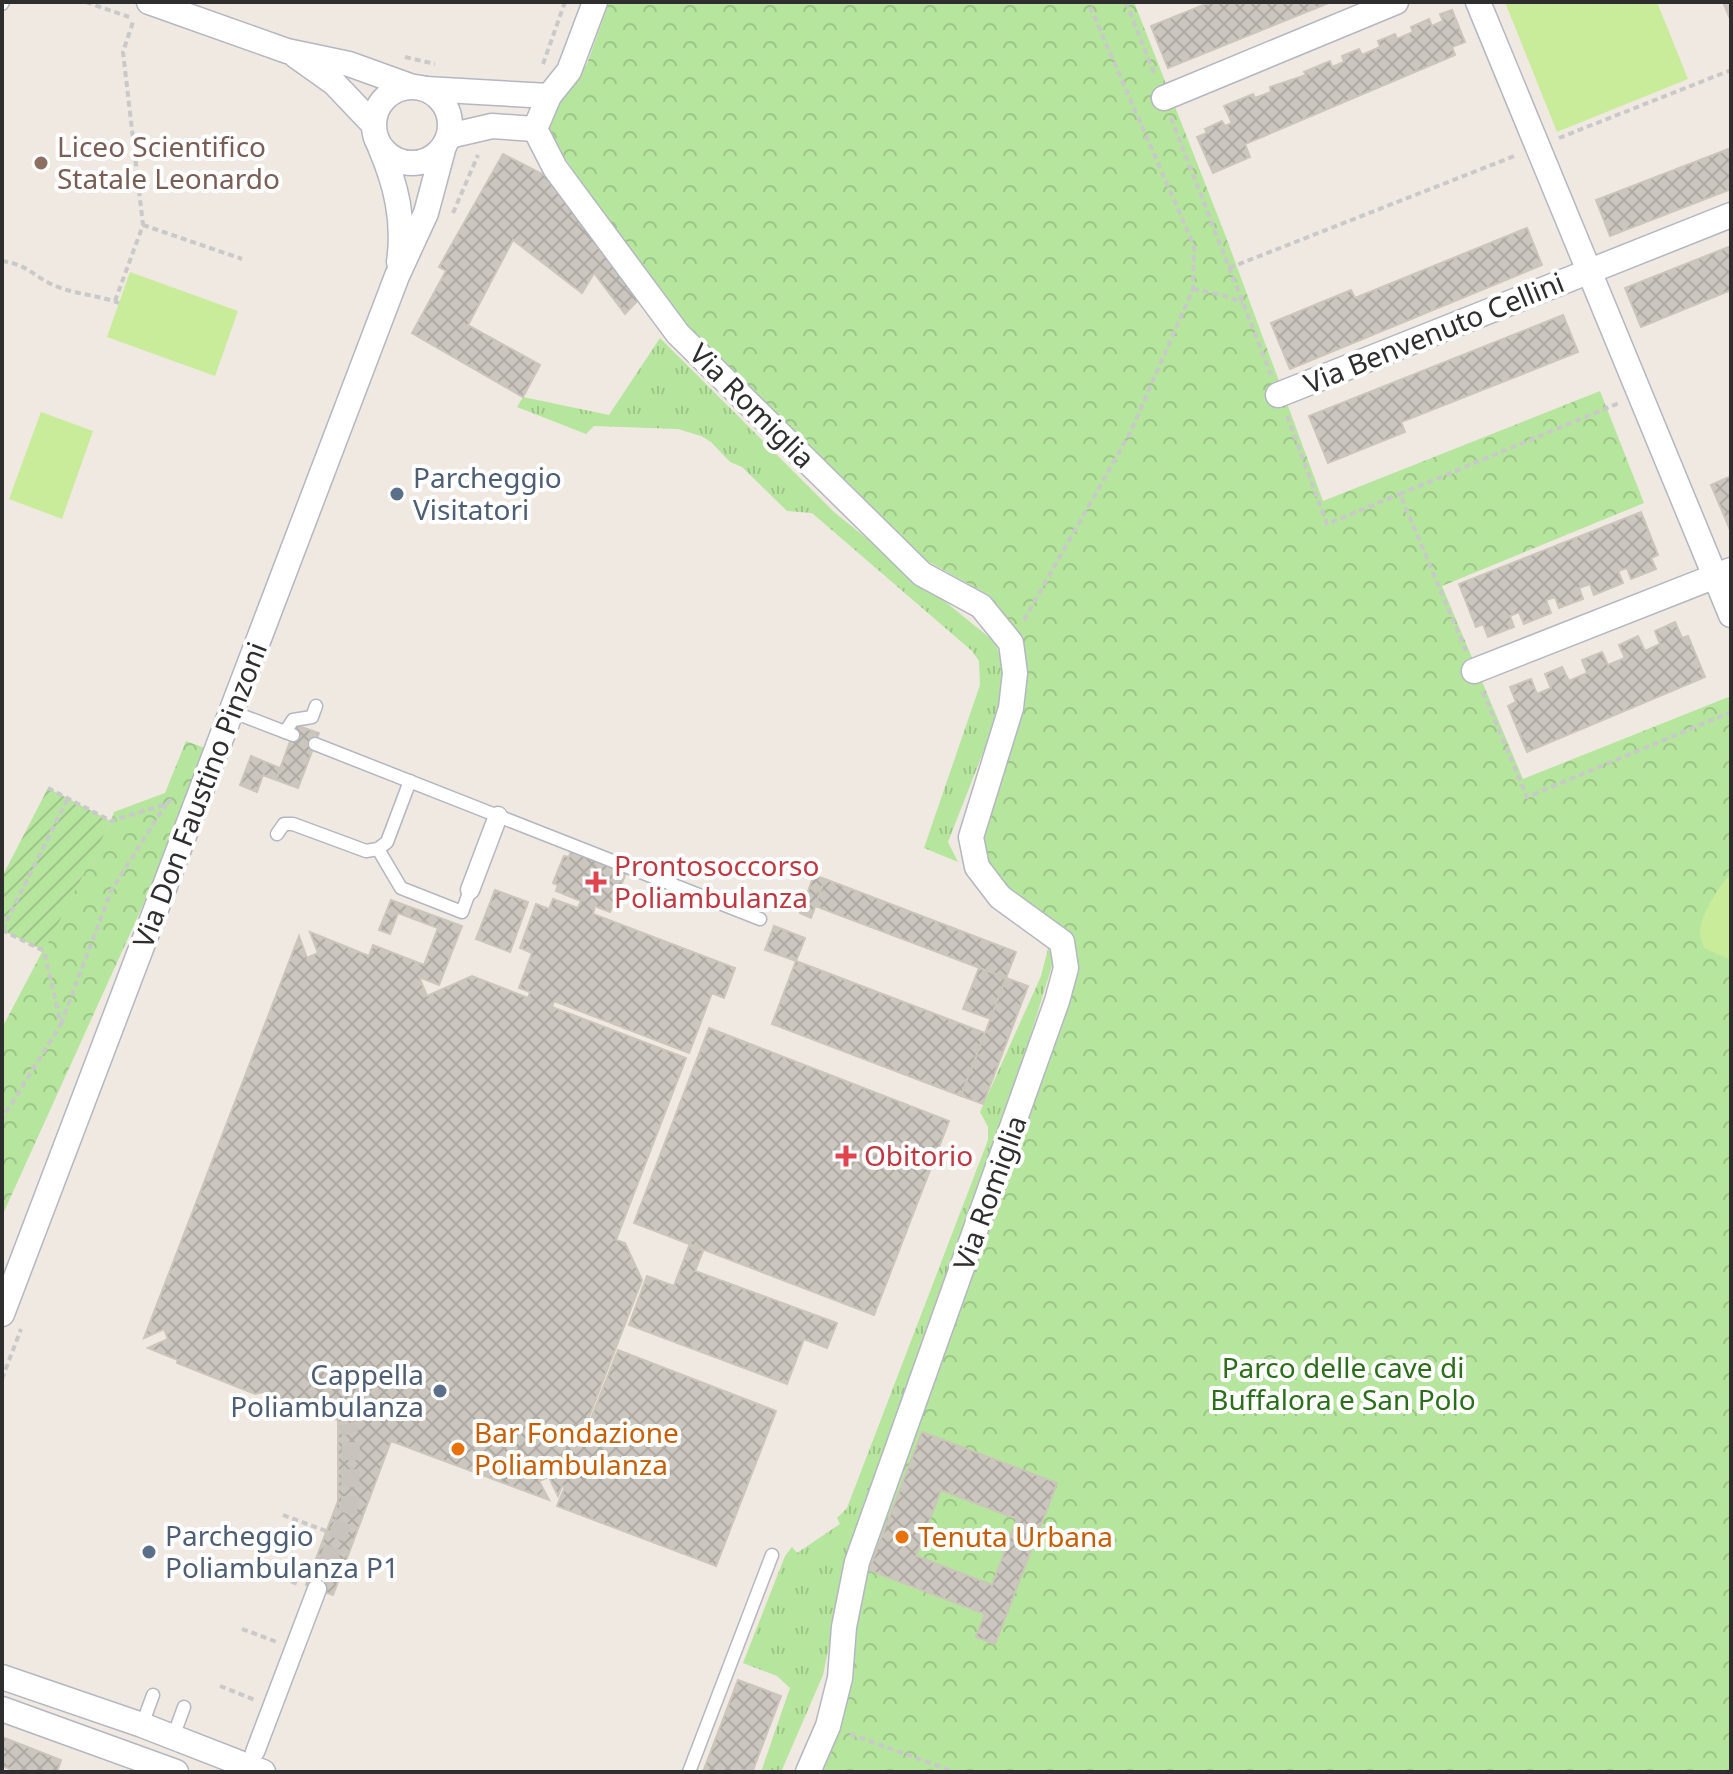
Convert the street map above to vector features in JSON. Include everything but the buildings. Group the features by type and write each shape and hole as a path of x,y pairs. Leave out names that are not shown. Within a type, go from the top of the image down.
{"street":[{"path":"287,51 334,83 389,156 412,163 424,161 446,141 492,126 535,129 549,96 569,71 595,2"},
{"path":"1164,98 1396,2"},
{"name":"Via Benvenuto Cellini","path":"1478,2 1640,394 1723,573 1731,615"},
{"path":"143,15 349,64 418,87 444,103 450,125 446,141"},
{"path":"376,136 380,102 388,94 418,87 549,96"},
{"name":"Via Romiglia","path":"535,129 555,168 678,334 922,574 981,606 1011,643 1015,673 1011,708 971,837 977,867 1000,897 1062,942 1066,968 1057,1001 857,1562 844,1627 840,1678 828,1726 808,1772"},
{"name":"Via Don Faustino Pinzoni","path":"376,136 394,184 401,223 397,276"},
{"name":"Via Don Faustino Pinzoni","path":"2,1314 397,276 426,213 446,141"},
{"path":"1589,272 1731,215"},
{"name":"Via Benvenuto Cellini","path":"1278,395 1589,272"},
{"path":"1474,671 1723,573"},
{"path":"470,890 498,816"},
{"path":"2,1677 173,1737 259,1762 272,1706 317,1590"},
{"path":"2,1709 176,1772"},
{"path":"108,1748 126,1744 136,1737 142,1725"}],"lane":[{"path":"233,712 289,734 293,720 312,717 316,706"},
{"path":"315,744 760,919"},
{"path":"277,834 284,824 293,824 366,851 378,849 387,842 410,781"},
{"path":"378,849 401,888 462,912 470,890"},
{"path":"689,1772 772,1555"},
{"path":"142,1725 153,1695"},
{"path":"173,1737 184,1707"}],"path":[{"path":"2,261 31,270 53,285 117,302 143,225 123,52 143,15 86,2"},
{"path":"541,70 565,2"},
{"path":"1011,643 1130,433 1193,289 1194,246 1088,2"},
{"path":"1126,2 1327,524 1640,394"},
{"path":"1229,268 1731,70"},
{"path":"143,225 242,259"},
{"path":"1193,289 1243,303"},
{"path":"1400,494 1527,797 1731,712"},
{"path":"48,788 111,821 166,804"},
{"path":"2,1119 61,1024 111,891 166,804 175,797"},
{"path":"61,1024 44,951 2,930 68,798"},
{"path":"283,1515 326,1531"},
{"path":"263,1571 317,1590"},
{"path":"242,1629 294,1649"},
{"path":"220,1686 272,1706"},
{"path":"828,1726 955,1772"}],"green space":[{"name":"Parco delle cave di Buffalora e San Polo","path":"609,2 1134,2 1226,237 1323,501 1600,391 1644,503 1442,586 1523,779 1731,696 1731,1772 817,1772 861,1566 1076,964 1070,931 1006,887 989,863 984,839 1027,674 1018,631 987,594 927,561 684,330 567,161 549,129 558,99 587,64"},
{"path":"1505,2 1657,2 1688,79 1557,132"},
{"path":"130,272 238,311 215,376 107,337"},
{"path":"660,338 834,512 995,642 1003,664 1000,709 948,842 958,862 924,848 980,685 979,661 972,651 812,513 787,511 742,467 730,462 701,436 678,429 594,426 586,434 517,407 523,397 609,415"},
{"path":"41,412 93,431 62,519 9,499"},
{"path":"186,741 213,751 2,1216 2,1028 114,812 165,793"},
{"path":"48,788 111,821 44,951 2,930 2,877"},
{"path":"1731,874 1731,960 1704,948 1700,934 1711,902"},
{"path":"1048,949 1054,955 1052,966 1005,1118 867,1496 845,1570 823,1675 781,1772 761,1772 790,1688 777,1676 743,1663 785,1556 792,1547 797,1553 840,1524 837,1518 847,1508 988,1140 988,1127 980,1112 1041,976"}],"tunnel":[{"path":"317,1589 350,1504 351,1434 347,1424"}],"place":[{"name":"Liceo Scientifico Statale Leonardo","path":"41,163"},
{"name":"Parcheggio Visitatori","path":"397,494"},
{"name":"Prontosoccorso Poliambulanza","path":"596,882"},
{"name":"Obitorio","path":"846,1156"},
{"name":"Cappella Poliambulanza","path":"440,1391"},
{"name":"Bar Fondazione Poliambulanza","path":"458,1449"},
{"name":"Tenuta Urbana","path":"902,1537"},
{"name":"Parcheggio Poliambulanza P1","path":"149,1552"}]}
